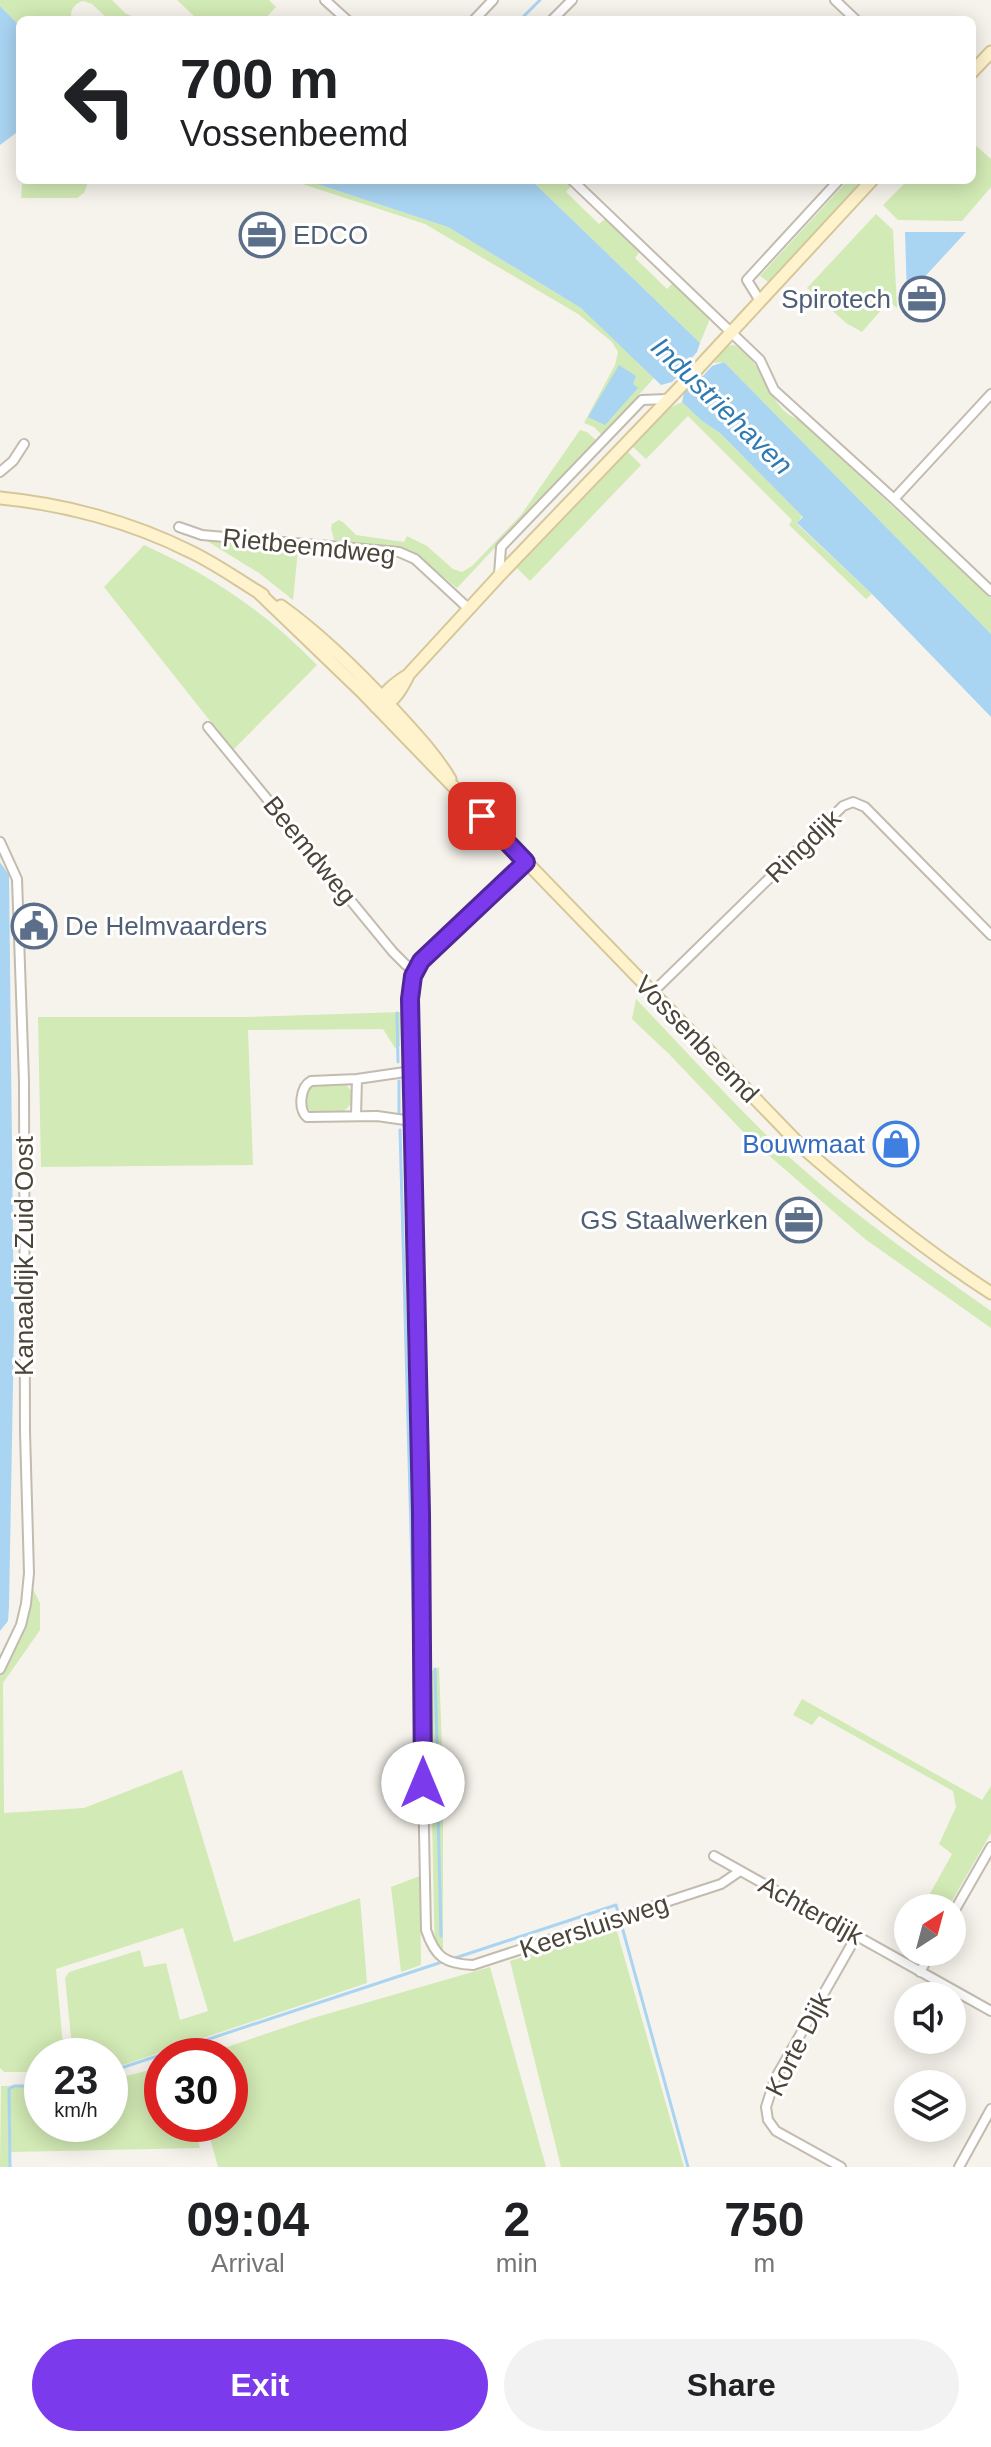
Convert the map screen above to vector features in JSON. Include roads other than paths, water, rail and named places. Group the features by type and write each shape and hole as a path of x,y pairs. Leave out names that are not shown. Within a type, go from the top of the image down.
{"main road":[{"path":"976,68 991,52"},
{"path":"382,702 400,691 408,675 499,576 868,184"},
{"name":"Vossenbeemd","path":"0,498 61,507 145,532 193,552 275,601 315,632 382,702 459,794 801,1146 870,1206 991,1293"}],"street":[{"path":"325,0 343,16"},
{"path":"478,16 493,0"},
{"path":"556,16 572,0"},
{"path":"835,0 852,16"},
{"path":"576,184 760,360 774,390 991,591"},
{"path":"760,301 747,280 835,184"},
{"path":"894,499 991,394"},
{"path":"499,576 501,547 642,400 667,399"},
{"path":"603,441 616,454"},
{"path":"0,472 13,461 24,444"},
{"name":"Rietbeemdweg","path":"179,527 202,535 399,552 421,564 469,609"},
{"name":"Beemdweg","path":"208,727 393,952 406,965 416,968"},
{"name":"Ringdijk","path":"652,993 843,806 853,802 865,807 991,935"},
{"name":"Kanaaldijk Zuid Oost","path":"0,842 17,879 24,1081 25,1432 29,1573 21,1625 0,1669"},
{"path":"412,1071 357,1079 311,1081 305,1085 303,1114 307,1117 377,1116 412,1121 412,1071 410,999 416,968 526,862"},
{"path":"356,1116 357,1079"},
{"name":"Keersluisweg","path":"412,1121 426,1930 431,1943 444,1959 473,1965 721,1884 740,1871"},
{"path":"964,1894 991,1847"},
{"name":"Achterdijk","path":"714,1856 991,2011"},
{"name":"Korte Dijk","path":"841,2167 776,2131 768,2120 766,2107 775,2079 857,1935"},
{"path":"920,1972 923,1966"},
{"path":"959,2167 991,2109"}],"water":[{"path":"0,6 16,22 16,133 0,145"},
{"name":"Industriehaven","path":"317,184 535,184 700,343 688,362 703,376 712,366 724,362 991,634 991,717 872,594 797,523 803,517 720,433 682,402 684,393 693,383 681,373 672,382 661,385 581,308 448,227"},
{"path":"905,232 966,232 907,296"},
{"path":"619,365 636,376 633,384 638,388 605,425 588,417"},
{"path":"0,862 9,875 14,1328 9,1606 8,1621 0,1631"}],"waterway":[{"path":"524,16 540,0"},
{"path":"397,1013 398,1062"},
{"path":"399,1081 399,1113"},
{"path":"400,1130 415,1677"},
{"path":"435,1669 437,1744"},
{"path":"437,1771 441,1936"},
{"path":"452,1959 616,1905 688,2167"},
{"path":"128,2066 445,1961"},
{"path":"10,2167 9,2089 24,2086"}],"place":[{"name":"EDCO","path":"262,235"},
{"name":"Spirotech","path":"922,299"},
{"name":"De Helmvaarders","path":"34,926"},
{"name":"Bouwmaat","path":"896,1144"},
{"name":"GS Staalwerken","path":"799,1220"}]}
